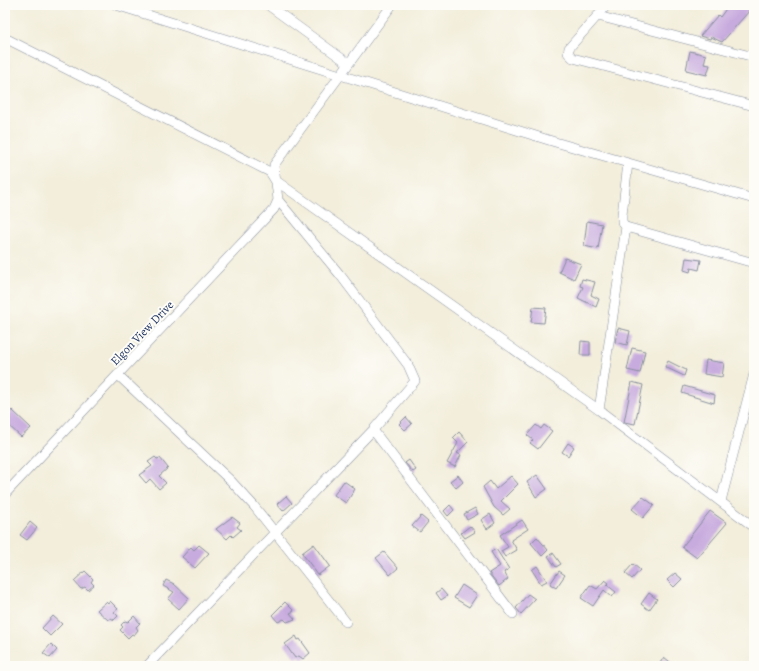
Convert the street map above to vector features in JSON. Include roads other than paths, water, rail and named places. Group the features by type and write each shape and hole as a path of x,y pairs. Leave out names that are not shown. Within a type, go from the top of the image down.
{"street":[{"path":"116,5 628,163 753,198"},
{"path":"268,5 348,63"},
{"path":"147,666 372,430 412,387 415,381 414,374 341,276 278,200 274,165 392,5"},
{"path":"607,5 569,48 568,53 573,58 754,106"},
{"path":"598,16 754,57"},
{"path":"5,38 270,172 275,180 599,410 754,527"},
{"path":"628,163 622,215 622,222 626,227 754,263"},
{"name":"Elgon View Drive","path":"5,494 274,209 278,200"},
{"path":"599,410 626,227"},
{"path":"721,501 754,374"},
{"path":"118,375 231,481 276,531 346,622"},
{"path":"372,430 513,614"}]}
